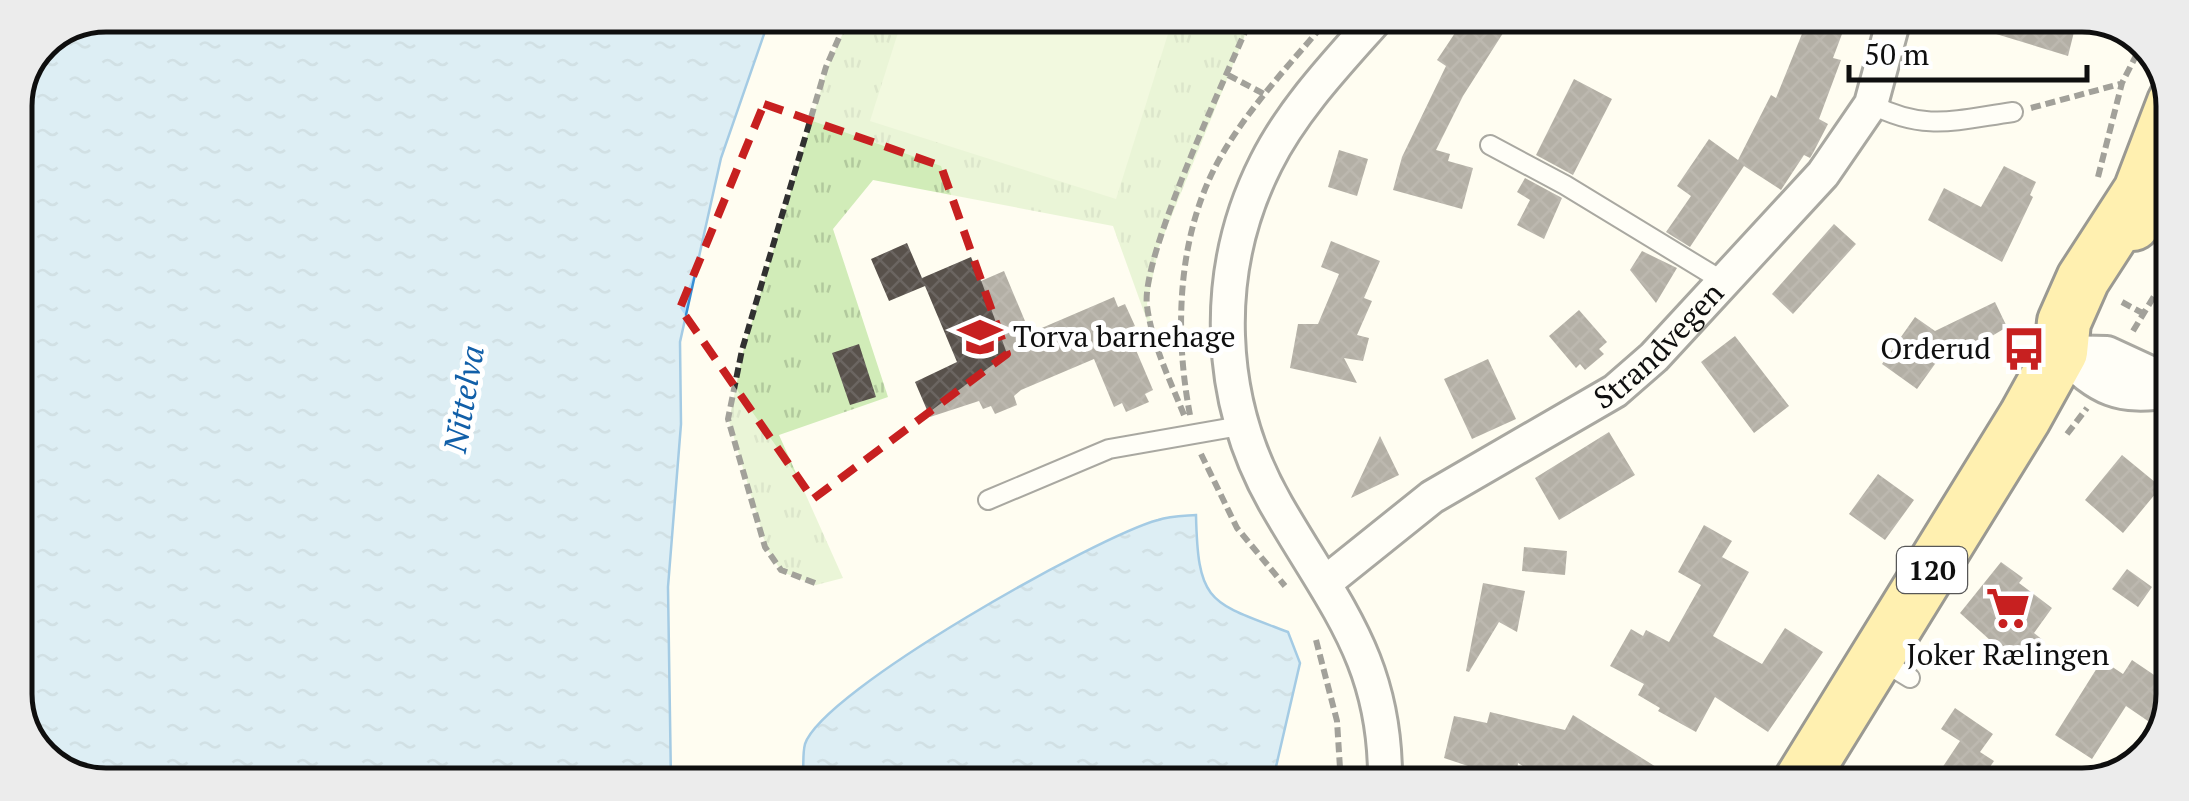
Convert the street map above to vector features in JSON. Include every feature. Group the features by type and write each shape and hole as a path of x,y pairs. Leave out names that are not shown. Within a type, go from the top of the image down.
{"main road":[{"name":"120","path":"1812,768 1894,668 2061,352 2093,324 2126,260 2119,185 2156,129"}],"street":[{"path":"1365,32 1299,110 1266,162 1240,225 1230,278 1229,374 1240,426 1277,506 1346,615 1372,680 1382,724 1384,768"},
{"name":"Strandvegen","path":"1326,582 1444,489 1615,391 1654,357 1822,174 1871,104 1891,32"},
{"path":"2061,352 2107,353 2156,376"},
{"path":"2061,352 2110,390 2140,396 2156,393"}],"lane":[{"path":"1871,104 1901,119 1928,124 2013,112"},
{"path":"1490,145 1566,185 1721,280"},
{"path":"988,500 1109,450 1240,426"}],"path":[{"path":"815,583 780,570 766,547 728,420 742,350 826,67 841,32"},
{"path":"1245,32 1158,245 1146,302 1157,349 1237,528 1288,590"},
{"path":"2119,185 2122,83 2136,56"},
{"path":"1228,76 1299,110"},
{"path":"2013,112 2122,83"},
{"path":"2128,338 2156,290"},
{"path":"2122,302 2144,314"},
{"path":"1312,630 1337,721 1341,768"}],"highlighted area":[{"path":"764,104 941,166 1007,354 813,499 680,308"}],"green space":[{"path":"843,32 1246,32 1159,247 1147,304 1158,351 1113,226 873,180 833,229 888,397 779,435 843,578 816,585 782,572 767,549 729,421 743,352 827,69"},
{"path":"898,32 1169,32 1116,199 870,121"}],"water":[{"name":"Nittelva","path":"106,32 765,32 721,158 680,342 681,424 668,587 671,768 96,768 61,753 38,723 33,700 32,106 38,78 54,54 78,38"},
{"path":"1196,515 1200,567 1213,596 1241,614 1288,632 1300,663 1276,768 804,768 805,744 823,720 859,688 1025,584 1126,532 1172,517"}],"building":[{"path":"1456,32 1504,32 1463,96 1436,150 1450,154 1448,161 1473,168 1462,209 1393,190 1402,157 1446,66 1437,60"},
{"path":"1803,32 1843,32 1833,58 1841,60 1819,119 1828,124 1810,158 1804,155 1781,190 1744,166 1690,247 1666,232 1691,196 1677,186 1709,139 1738,160 1771,95 1776,98"},
{"path":"1989,32 2074,32 2068,56"},
{"path":"1574,79 1612,99 1573,175 1536,155"},
{"path":"1339,150 1368,159 1357,196 1328,187"},
{"path":"2004,166 2036,182 2030,195 2033,197 2002,262 1928,220 1944,188 1981,207"},
{"path":"1525,178 1562,198 1544,239 1517,225 1530,200 1517,192"},
{"path":"1834,224 1856,244 1793,314 1772,294"},
{"path":"1331,241 1380,261 1364,298 1372,301 1357,335 1369,338 1363,361 1344,358 1357,383 1290,368 1298,324 1318,324 1339,274 1321,267"},
{"path":"907,243 922,278 971,257 981,281 1004,271 1030,333 1114,297 1118,307 1125,304 1135,326 1127,329 1153,390 1145,394 1149,402 1126,412 1122,403 1114,407 1094,359 1021,390 1014,396 1017,405 995,414 991,406 983,409 979,401 930,417 915,382 957,362 925,286 889,301 871,259"},
{"path":"1642,251 1677,268 1656,303 1630,270"},
{"path":"1995,302 2007,327 1960,355 1953,339 1917,389 1882,364 1915,317 1935,331"},
{"path":"1579,310 1607,342 1599,349 1604,354 1585,370 1580,364 1576,368 1549,336"},
{"path":"1735,336 1789,406 1754,433 1701,362"},
{"path":"859,344 876,397 850,405 832,353"},
{"path":"1488,359 1516,419 1472,439 1444,379"},
{"path":"1609,432 1635,475 1559,520 1535,478"},
{"path":"1380,436 1399,475 1351,498"},
{"path":"2122,455 2157,483 2157,492 2123,533 2085,500"},
{"path":"1878,474 1914,500 1885,540 1849,514"},
{"path":"1704,525 1732,541 1722,557 1749,572 1713,636 1762,664 1785,628 1823,652 1768,732 1715,697 1696,732 1658,711 1660,708 1638,695 1644,684 1610,666 1631,629 1643,636 1646,630 1669,642 1701,585 1678,572"},
{"path":"1524,547 1567,551 1565,575 1522,571"},
{"path":"2001,562 2023,578 2019,583 2052,608 2034,633 2044,641 2022,669 1960,613"},
{"path":"2127,569 2152,587 2138,607 2112,589"},
{"path":"1483,583 1525,591 1517,632 1499,622 1469,672 1466,671"},
{"path":"2102,660 2123,674 2132,660 2157,677 2151,723 2126,706 2092,759 2055,735"},
{"path":"1955,708 1993,734 1980,752 1994,761 1989,768 1942,768 1960,741 1941,729"},
{"path":"1490,712 1565,730 1573,715 1658,768 1526,768 1518,763 1517,768 1474,768 1444,758 1454,716 1487,723"}],"place":[{"name":"Torva barnehage","path":"980,337"},
{"name":"Orderud","path":"2024,349"},
{"name":"Joker Rælingen","path":"2008,608"}]}
